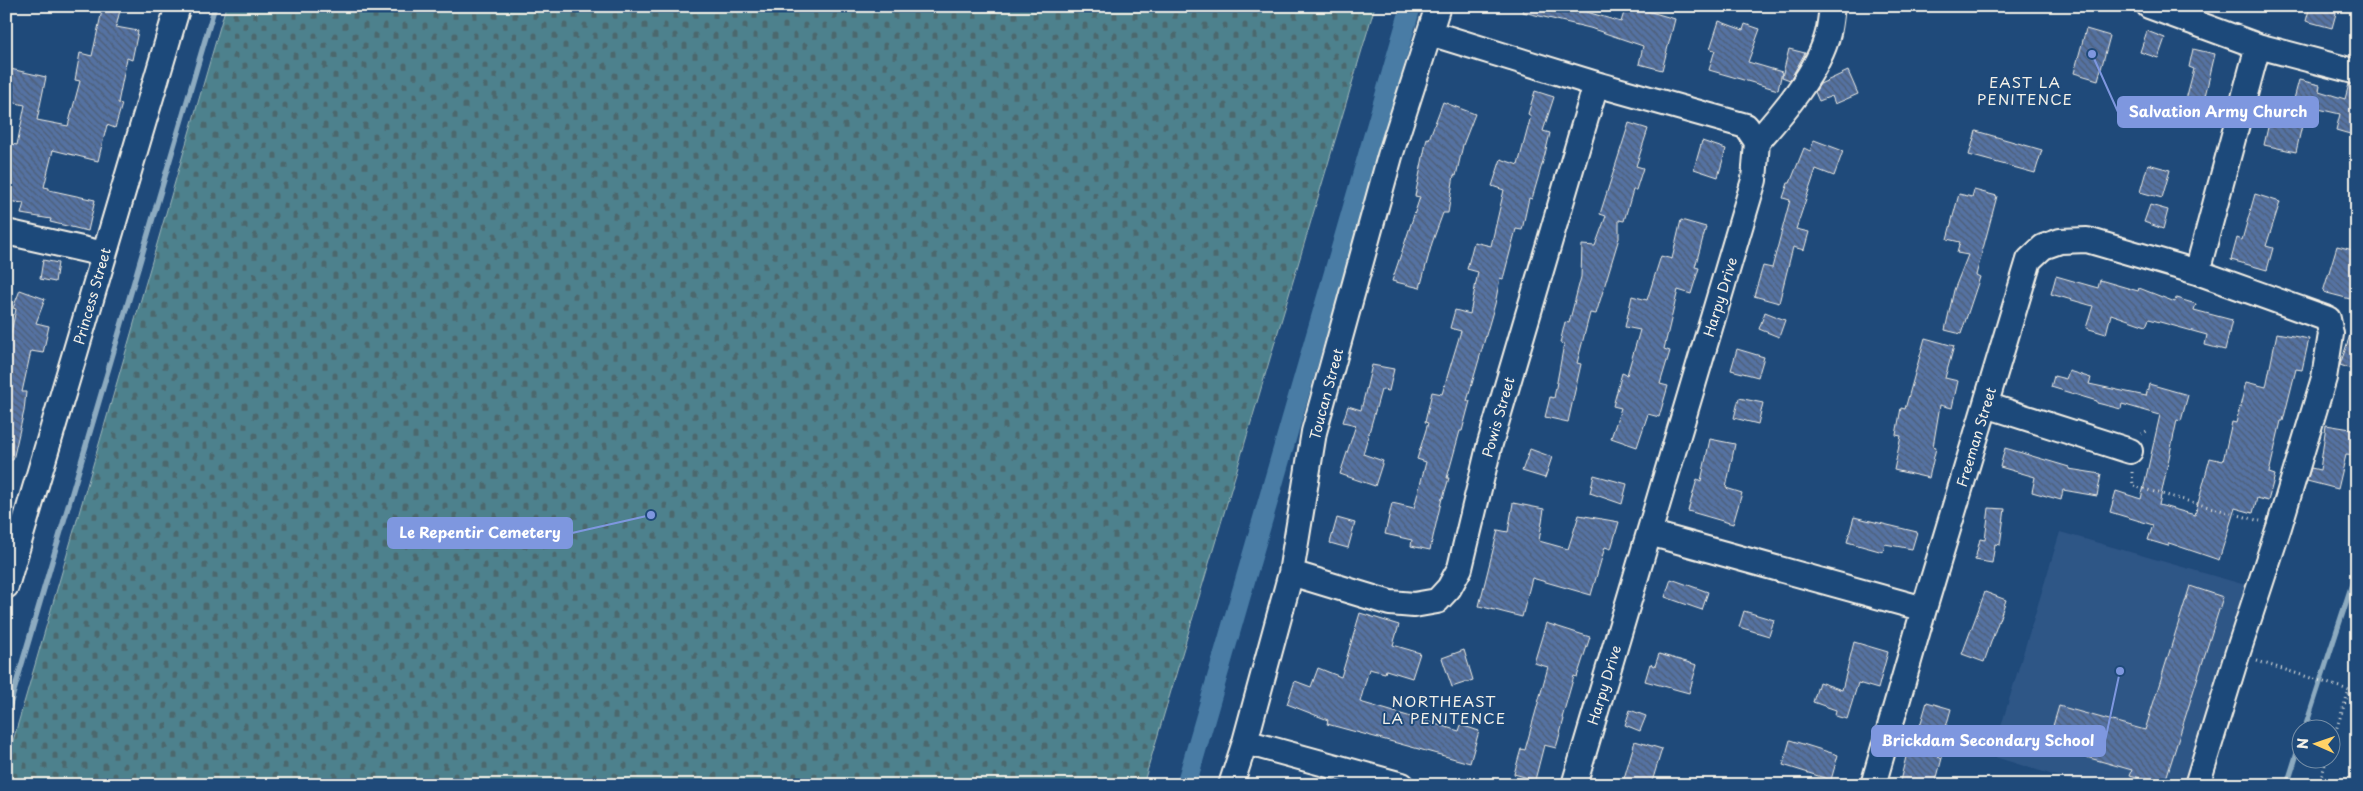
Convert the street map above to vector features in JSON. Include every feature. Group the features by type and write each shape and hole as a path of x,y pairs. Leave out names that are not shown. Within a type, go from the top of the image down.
{"street":[{"name":"Princess Street","path":"6,586 178,6"},
{"name":"Toucan Street","path":"1231,785 1245,742 1291,573 1314,432 1390,156 1438,6"},
{"path":"1430,32 1596,84 1746,126 1756,142 1787,108 1818,59 1828,34 1832,6"},
{"path":"2149,6 2258,46 2357,72"},
{"path":"2197,272 2258,46"},
{"name":"Powis Street","path":"1291,573 1390,603 1414,606 1437,602 1449,588 1460,568 1489,447 1596,84"},
{"name":"Harpy Drive","path":"1574,785 1754,180 1756,142"},
{"path":"6,232 104,254"},
{"name":"Freeman Street","path":"1873,785 1924,608 2029,260 2043,247 2060,241 2087,240 2197,272 2328,320 2331,334 2324,378 2197,785"},
{"path":"1986,405 2130,451"},
{"path":"1649,533 1924,608"},
{"path":"1245,742 1402,785"}],"path":[{"path":"2130,451 2133,486 2279,527"},
{"path":"2236,655 2350,690 2340,720"},
{"path":"2319,785 2324,768"}],"shaded area":[{"path":"2060,532 2249,586 2187,785 2085,785 1992,756"}],"green space":[{"path":"226,6 1375,6 1143,785 6,785 6,765"}],"building":[{"path":"103,6 121,6 116,27 138,31 132,60 127,58 118,103 122,104 115,128 107,125 98,161 53,150 44,187 49,188 49,190 95,200 88,231 50,222 51,219 21,214 24,203 6,201 6,143 17,145 25,105 6,101 6,68 46,77 37,120 68,126 80,81 75,80 80,53 92,56"},
{"path":"1524,6 1588,6 1587,12 1621,22 1626,6 1645,6 1644,10 1675,19 1662,70 1639,64 1643,46 1590,28 1523,12"},
{"path":"2310,6 2338,6 2332,28 2306,21"},
{"path":"1719,21 1743,30 1745,24 1760,29 1748,62 1782,72 1778,90 1709,70 1715,50 1710,49"},
{"path":"2086,29 2110,36 2098,80 2074,73"},
{"path":"2147,31 2165,38 2158,58 2140,52"},
{"path":"1789,49 1805,53 1790,80 1782,77"},
{"path":"2193,49 2215,54 2205,96 2213,97 2208,114 2184,107 2194,69 2189,67"},
{"path":"1848,71 1858,94 1835,104 1832,96 1819,101 1815,92 1820,84"},
{"path":"2299,80 2320,85 2319,91 2345,99 2349,84 2357,85 2357,136 2336,130 2340,114 2293,103"},
{"path":"1535,91 1554,97 1543,131 1550,133 1545,154 1532,199 1529,198 1522,230 1516,229 1503,279 1500,278 1495,304 1467,401 1470,401 1447,478 1449,478 1442,498 1430,550 1411,546 1412,540 1385,534 1392,503 1414,508 1426,462 1417,459 1428,423 1425,422 1432,392 1442,394 1461,331 1450,328 1455,310 1470,314 1478,272 1467,269 1474,242 1491,246 1504,190 1492,186 1501,159 1518,165 1531,116 1528,114"},
{"path":"1443,102 1475,114 1463,145 1456,176 1454,175 1448,213 1443,213 1432,243 1420,288 1392,281 1420,197 1415,196 1427,138 1429,139"},
{"path":"2271,114 2303,121 2296,152 2264,145"},
{"path":"1629,123 1648,129 1636,166 1643,168 1636,190 1633,190 1624,221 1619,220 1619,238 1596,314 1590,313 1577,363 1581,364 1568,422 1545,417 1550,397 1554,398 1564,344 1560,343 1565,322 1569,323 1581,277 1582,245 1595,246 1606,216 1600,214"},
{"path":"1976,131 2042,150 2035,173 1969,155"},
{"path":"1814,140 1843,151 1834,176 1816,169 1796,229 1809,232 1804,250 1793,247 1779,303 1754,296 1763,266 1772,268 1790,200 1783,198 1788,183 1790,183 1804,148 1810,151"},
{"path":"1702,141 1726,149 1718,177 1694,169"},
{"path":"2148,164 2170,170 2162,198 2140,192"},
{"path":"1974,190 1997,196 1976,275 1980,277 1961,334 1945,330 1954,290 1968,255 1957,253 1960,242 1947,239 1959,194 1972,197"},
{"path":"2255,194 2280,202 2266,246 2273,248 2267,270 2231,260 2237,238 2242,240"},
{"path":"2150,205 2168,210 2163,229 2144,222"},
{"path":"1681,220 1706,227 1695,267 1699,268 1691,294 1678,290 1664,349 1670,351 1660,384 1668,386 1659,417 1648,414 1637,447 1611,438 1621,408 1613,406 1622,373 1627,375 1640,330 1625,327 1632,296 1647,300 1661,256 1672,259"},
{"path":"2337,246 2357,251 2357,275 2350,299 2323,292"},
{"path":"43,260 58,263 55,282 40,279"},
{"path":"2056,276 2098,288 2100,280 2138,291 2139,288 2175,302 2176,298 2196,304 2194,310 2232,320 2225,350 2205,345 2207,335 2149,319 2146,326 2111,314 2106,334 2086,328 2093,306 2051,294"},
{"path":"20,290 45,299 36,323 49,326 43,353 31,351 22,392 26,392 24,411 13,460 6,459 6,357 16,309 13,308"},
{"path":"1765,312 1785,320 1779,337 1759,329"},
{"path":"2354,323 2357,324 2357,371 2340,365"},
{"path":"2277,333 2309,339 2302,370 2296,369 2283,421 2281,421 2269,473 2275,475 2268,501 2257,498 2253,513 2235,508 2219,560 2169,543 2168,546 2148,540 2153,525 2110,512 2116,491 2141,499 2160,415 2122,404 2121,409 2097,403 2097,401 2051,387 2054,376 2066,379 2069,371 2091,378 2089,384 2146,396 2149,384 2188,395 2181,421 2177,420 2159,505 2195,515 2210,458 2223,461 2232,422 2236,423 2246,382 2266,387"},
{"path":"1925,338 1954,346 1945,378 1958,381 1952,408 1940,405 1933,447 1936,448 1929,478 1894,470 1901,436 1896,435 1901,408 1905,409"},
{"path":"1737,349 1764,357 1758,377 1731,370"},
{"path":"1372,365 1394,369 1389,391 1381,390 1363,454 1383,461 1375,486 1340,474 1356,425 1343,422 1348,406 1361,410"},
{"path":"1739,398 1763,403 1758,424 1734,418"},
{"path":"2326,425 2357,430 2355,456 2346,455 2338,489 2307,481 2311,468 2320,470"},
{"path":"1710,439 1735,444 1726,488 1742,493 1733,524 1688,511 1697,479 1701,481"},
{"path":"2005,448 2069,467 2069,469 2101,474 2097,496 2063,490 2061,500 2032,492 2035,477 2000,467"},
{"path":"1530,449 1552,457 1545,478 1522,471"},
{"path":"1594,475 1627,484 1622,504 1590,493"},
{"path":"1513,503 1544,509 1539,541 1568,549 1579,515 1619,522 1611,549 1605,547 1591,595 1532,578 1522,617 1479,606 1498,530 1508,532"},
{"path":"1989,508 2005,509 2000,545 1995,544 1992,563 1975,560 1980,539 1985,540"},
{"path":"1854,517 1917,532 1912,549 1885,544 1883,552 1847,542"},
{"path":"1337,518 1355,523 1348,548 1330,543"},
{"path":"1671,579 1708,592 1702,610 1665,597"},
{"path":"2190,586 2223,597 2164,785 2130,775 2132,770 2047,746 2059,706 2145,730"},
{"path":"1985,592 2006,600 1984,662 1962,654"},
{"path":"1744,611 1774,620 1769,636 1739,627"},
{"path":"1360,613 1399,625 1393,645 1420,653 1412,678 1386,670 1385,673 1369,669 1360,702 1459,731 1461,725 1479,731 1470,763 1327,724 1328,720 1287,704 1295,681 1311,687 1318,668 1341,677"},
{"path":"1546,623 1590,637 1577,677 1574,676 1556,748 1544,745 1535,780 1514,774 1521,749 1525,750 1548,667 1534,663"},
{"path":"1854,642 1888,652 1878,689 1858,683 1847,719 1835,716 1836,710 1813,702 1819,682 1842,690"},
{"path":"1464,650 1473,680 1452,687 1442,658"},
{"path":"1659,654 1697,665 1689,693 1645,681 1650,664 1655,666"},
{"path":"1927,702 1951,709 1938,756 1942,758 1935,785 1899,785 1908,749 1913,750"},
{"path":"1630,710 1646,716 1640,731 1625,725"},
{"path":"1790,740 1838,755 1831,780 1783,765"},
{"path":"1635,741 1662,749 1651,785 1622,785"}],"waterway":[{"path":"6,718 215,6"},
{"path":"1186,785 1411,6"},
{"path":"2308,718 2357,569"},
{"path":"2287,785 2292,768"}],"place":[{"name":"Salvation Army Church","path":"2092,54"},
{"name":"Le Repentir Cemetery","path":"651,515"},
{"name":"Brickdam Secondary School","path":"2120,671"}],"district":[{"name":"EAST LA PENITENCE","path":"2025,90"},
{"name":"NORTHEAST LA PENITENCE","path":"1444,708"}]}
